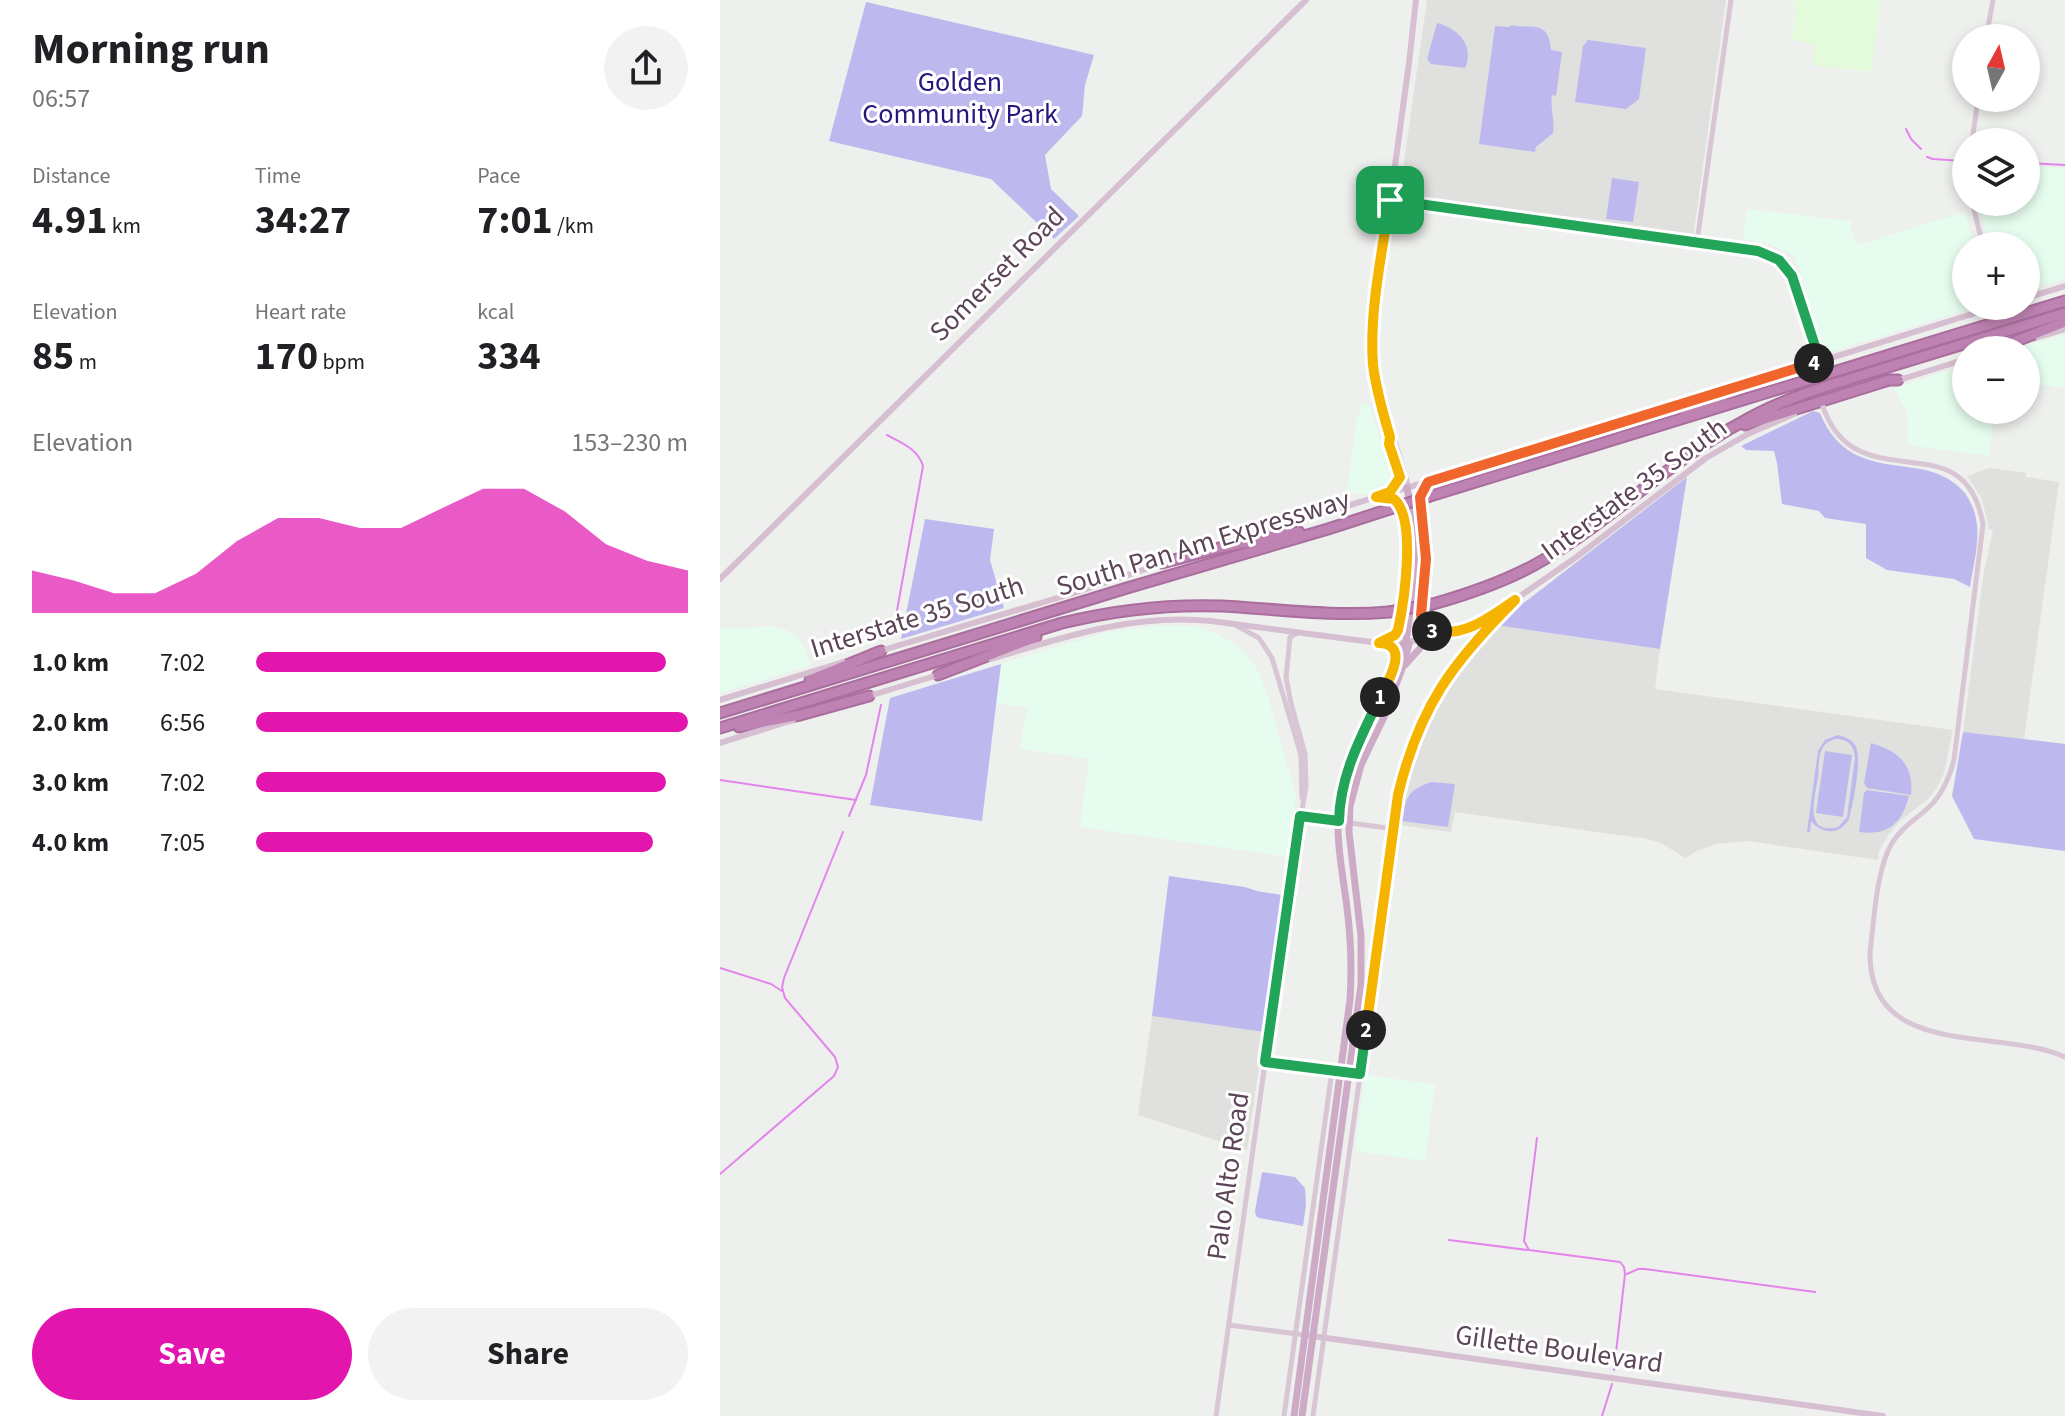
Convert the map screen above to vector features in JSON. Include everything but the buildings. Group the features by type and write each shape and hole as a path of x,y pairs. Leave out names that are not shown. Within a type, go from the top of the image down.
{"highway":[{"name":"South Pan Am Expressway","path":"720,713 2065,301"},
{"path":"1709,441 1756,414 1801,394 2065,313"},
{"path":"2030,336 2065,322"},
{"path":"1623,437 1766,378"},
{"path":"1709,441 1745,424 1889,380 1898,380"},
{"name":"South Pan Am Expressway","path":"720,730 1099,614 1196,606 1346,615 1389,612 1433,604 1498,583 1546,558 1578,538 1709,441"},
{"path":"1162,563 1399,506"},
{"path":"938,675 1040,635 1143,608"},
{"path":"735,708 881,651"},
{"path":"720,730 800,715 869,696"}],"main road":[{"name":"Somerset Road","path":"720,579 1306,0"},
{"path":"1294,1416 1358,1011 1361,936 1349,822 1354,786 1403,666 1409,644 1406,642 1417,559 1407,488 1378,393 1372,347 1373,318 1416,0"},
{"path":"2040,294 2065,286"},
{"name":"Interstate 35 South","path":"720,700 1953,320"},
{"path":"2040,336 2065,329"},
{"name":"Interstate 35 South","path":"938,675 1050,641 1134,622 1195,619 1382,643 1438,637 1474,626 1515,600 1706,458 1756,430 1822,404 1952,363"},
{"path":"1402,476 1425,483 1420,497 1426,559 1421,619 1431,631 1450,633"},
{"path":"1390,492 1402,476"},
{"path":"1376,497 1398,502 1404,518 1406,580 1398,630 1382,643 1395,652 1397,659"},
{"path":"1403,666 1422,646 1438,637"},
{"path":"1346,1073 1352,965 1339,821 1344,780 1351,758 1406,642"},
{"path":"720,743 938,675"},
{"path":"1302,1416 1305,1335"},
{"name":"Gillette Boulevard","path":"1305,1335 1883,1416"}],"street":[{"path":"1697,242 1731,0"},
{"path":"1989,24 1993,0"},
{"path":"1390,200 1758,251 1779,260 1789,270 1820,361"},
{"path":"1822,404 1833,429 1856,450 1936,466 1958,478 1974,496 1983,524 1954,760 1943,790 1899,833 1884,861 1870,953 1876,988 1892,1010 1917,1028 2032,1046 2065,1057"},
{"path":"1313,1416 1398,795 1407,760 1434,696 1479,636 1515,600"},
{"name":"Palo Alto Road","path":"1228,623 1259,638 1272,658 1301,755 1302,799"},
{"name":"Palo Alto Road","path":"1216,1416 1306,786 1305,754 1286,678 1290,637 1298,632"},
{"path":"1300,816 1394,829"},
{"path":"1265,1062 1360,1074"},
{"path":"1284,1416 1305,1335 1332,1071"},
{"name":"Gillette Boulevard","path":"1229,1325 1305,1335"}],"shaded area":[{"path":"1427,0 1726,0 1693,238 1399,197"},
{"path":"1780,0 1881,0 1871,72 1813,65 1815,44 1792,40 1797,2"},
{"path":"2040,167 2065,168 2065,279 2040,287 2040,232 1986,232 1982,216 2040,216"},
{"path":"1747,209 1851,221 1858,245 1952,216 1966,216 1970,232 1952,232 1952,314 1824,354 1796,259 1791,253 1768,244 1743,239"},
{"path":"2065,334 2065,388 2040,385 2040,342"},
{"path":"1952,369 1952,424 1993,424 1989,456 1908,445 1908,414 1894,388"},
{"path":"1361,404 1370,406 1392,481 1366,495 1347,492"},
{"path":"1989,468 2059,482 2024,740 1963,732 1984,571 1993,530 1989,529 1982,499 1967,476"},
{"path":"1177,625 1198,627 1236,644 1259,673 1296,796 1287,857 1080,827 1089,759 1020,749 1027,708 996,703 1002,663 1101,634"},
{"path":"1495,625 1660,649 1655,689 1953,730 1944,773 1927,800 1901,820 1889,834 1879,851 1878,860 1748,841 1716,844 1685,858 1661,843 1647,839 1455,812 1451,832 1399,825 1412,761 1427,722 1442,692 1467,656"},
{"path":"769,626 786,630 797,637 811,665 720,693 720,628"},
{"path":"1152,1016 1264,1032 1247,1150 1138,1115"},
{"path":"1365,1075 1435,1084 1425,1161 1355,1151"}],"green space":[{"name":"Golden Community Park","path":"866,2 1094,55 1085,85 1082,116 1045,155 1051,189 1079,216 1054,239 991,179 829,141"},
{"path":"1437,23 1452,29 1463,39 1468,52 1465,68 1431,64 1427,59"},
{"path":"1495,26 1542,29 1551,50 1562,52 1556,96 1552,95 1553,133 1536,147 1535,152 1479,144"},
{"path":"1588,40 1646,48 1639,99 1626,109 1575,102 1583,46"},
{"path":"1612,178 1639,182 1633,222 1606,219"},
{"path":"1813,411 1820,413 1836,440 1854,454 1941,475 1964,492 1973,507 1977,525 1970,587 1954,579 1887,570 1866,558 1866,524 1825,518 1819,511 1782,504 1774,451 1746,450 1741,446"},
{"path":"1687,477 1660,649 1495,625"},
{"path":"925,519 994,529 990,560 1004,608 901,639"},
{"path":"1001,664 982,821 870,805 890,698"},
{"path":"1963,732 2065,744 2065,851 1974,839 1952,796"},
{"path":"1838,735 1848,738 1855,745 1858,770 1853,803 1849,819 1841,828 1826,831 1811,821 1810,832 1807,832 1818,751 1825,740","holes":["1835,739 1850,744 1855,758 1847,817 1838,827 1827,828 1820,826 1816,820 1814,804 1821,752 1825,744"]},
{"path":"1871,743 1889,750 1902,760 1910,775 1911,795 1867,788 1864,783"},
{"path":"1825,751 1852,755 1843,817 1816,813"},
{"path":"1431,782 1455,784 1448,827 1401,821 1412,792"},
{"path":"1867,790 1909,796 1902,814 1885,830 1859,832"},
{"path":"1169,876 1282,895 1264,1032 1152,1016"},
{"path":"1262,1172 1295,1177 1305,1188 1303,1226 1256,1216"}],"waterway":[{"path":"1906,129 1921,149"},
{"path":"1927,157 1952,160"},
{"path":"2040,164 2065,165"},
{"path":"887,435 913,451 923,466 893,633"},
{"path":"849,816 866,775 881,705"},
{"path":"720,780 856,800"},
{"path":"720,1174 834,1076 838,1067 835,1057 785,998 782,987 843,832"},
{"path":"720,968 771,984 782,991"},
{"path":"1537,1138 1524,1241 1529,1250 1620,1262 1624,1267 1614,1370"},
{"path":"1449,1240 1527,1250"},
{"path":"1627,1274 1645,1269 1815,1292"},
{"path":"1602,1416 1612,1384"}],"route":[{"path":"1390,200 1772,255 1792,276 1820,361 1428,482 1423,489 1420,497 1426,570 1421,619 1426,628 1450,633 1474,626 1515,600 1479,636 1444,681 1423,719 1407,760 1398,795 1360,1074 1265,1062 1300,816 1339,821 1339,805 1351,758 1397,659 1390,646 1379,643 1395,635 1398,630 1406,580 1406,535 1402,508 1398,502 1376,497 1390,492 1400,477 1378,393 1372,347 1373,318 1390,200"}]}
